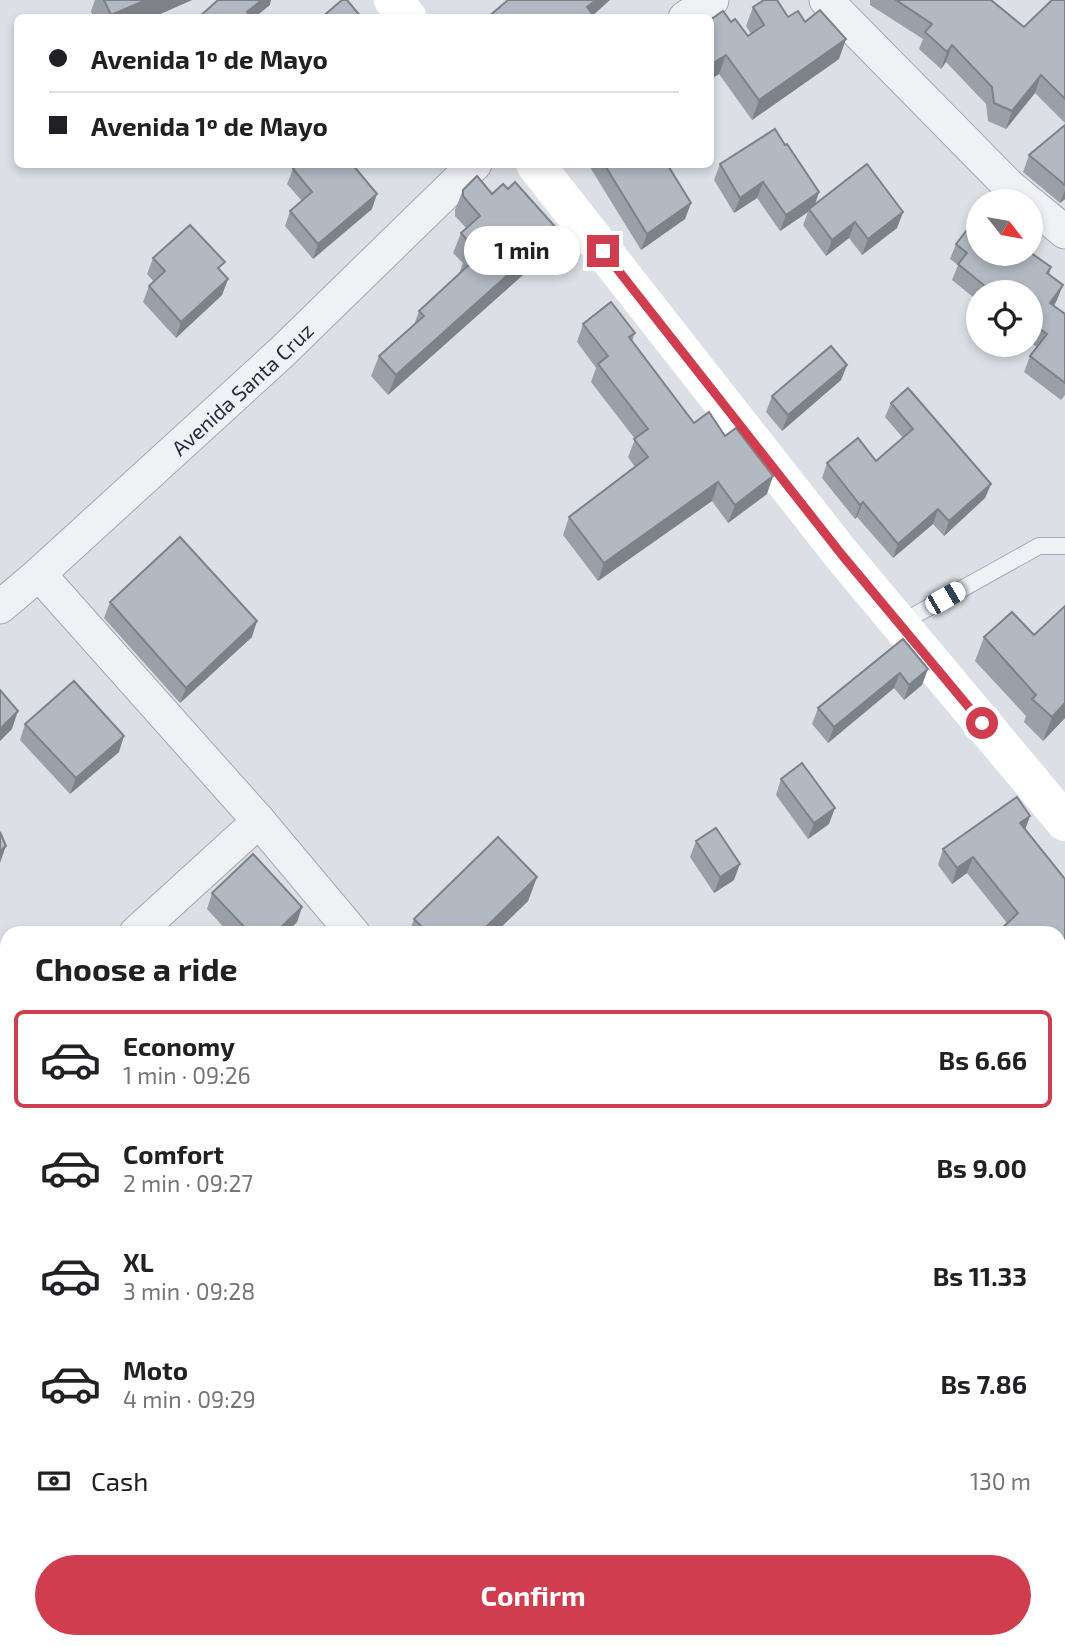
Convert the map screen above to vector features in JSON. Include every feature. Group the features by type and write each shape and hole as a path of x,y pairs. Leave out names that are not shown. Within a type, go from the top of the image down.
{"main road":[{"path":"393,0 405,14"},
{"path":"538,168 842,555 1065,822"}],"street":[{"path":"691,14 712,0"},
{"path":"826,0 1013,189"},
{"name":"Avenida Santa Cruz","path":"0,607 281,353 471,168"},
{"path":"1043,215 1065,233"},
{"path":"39,574 259,821 347,926"},
{"path":"143,926 259,821"}],"lane":[{"path":"899,624 1039,546 1065,546"}],"building":[{"path":"104,0 146,0 113,14 111,14"},
{"path":"218,0 262,0 247,12 249,14 202,14"},
{"path":"342,0 347,0 359,14 326,14"},
{"path":"508,0 596,0 587,7 592,14 492,14"},
{"path":"764,0 777,0 788,17 798,11 805,22 820,10 846,39 759,100 726,55 714,62 714,17 723,11 731,22 735,19 748,36 764,25 753,7"},
{"path":"896,0 991,0 1024,27 1052,0 1065,0 1065,99 1041,75 1012,111 994,103 992,87 952,45 947,52 925,32 932,24"},
{"path":"1065,125 1065,185 1029,155"},
{"path":"775,129 819,192 786,215 763,182 740,198 720,164"},
{"path":"867,164 903,212 868,239 855,222 832,240 809,209"},
{"path":"355,168 377,194 318,244 290,211 312,192 293,169"},
{"path":"606,168 669,168 691,203 647,234"},
{"path":"477,176 492,194 503,184 508,189 515,182 558,230 396,375 379,356 424,316 419,311 472,262 466,256 474,248 461,233 480,216 463,196 463,190"},
{"path":"190,225 225,262 218,268 228,279 181,322 149,286 165,271 153,258"},
{"path":"966,231 966,252 956,244"},
{"path":"966,254 966,266 1043,266 1043,261 1051,267 1047,273 1063,285 1050,303 1065,314 1065,383 1031,357 1043,357 1043,339 1047,334 1043,331 1043,280 978,280 958,264"},
{"path":"611,302 635,333 629,337 694,423 709,412 725,436 736,428 773,476 735,505 718,482 604,563 569,517 648,457 634,439 648,429 598,364 608,356 583,324"},
{"path":"831,346 847,365 788,415 772,396"},
{"path":"908,388 991,484 949,521 938,509 898,544 863,502 860,505 827,463 858,438 876,461 913,429 891,403"},
{"path":"180,537 257,621 186,688 110,602"},
{"path":"1065,606 1065,703 1052,717 1032,699 1036,695 984,637 1012,612 1034,635"},
{"path":"903,639 928,669 909,685 900,673 834,727 818,708"},
{"path":"74,681 124,736 76,778 25,724"},
{"path":"0,690 18,711 0,729"},
{"path":"802,763 835,808 814,823 781,779"},
{"path":"1017,797 1030,816 1020,823 1065,879 1065,926 1004,926 1018,913 973,857 957,868 943,849"},
{"path":"716,828 740,864 720,877 696,841"},
{"path":"0,832 6,846 0,851"},
{"path":"498,837 537,877 487,926 421,926 414,919"},
{"path":"253,854 302,907 282,926 243,926 212,893"}],"route":[{"path":"603,251 842,555 982,723"}]}
